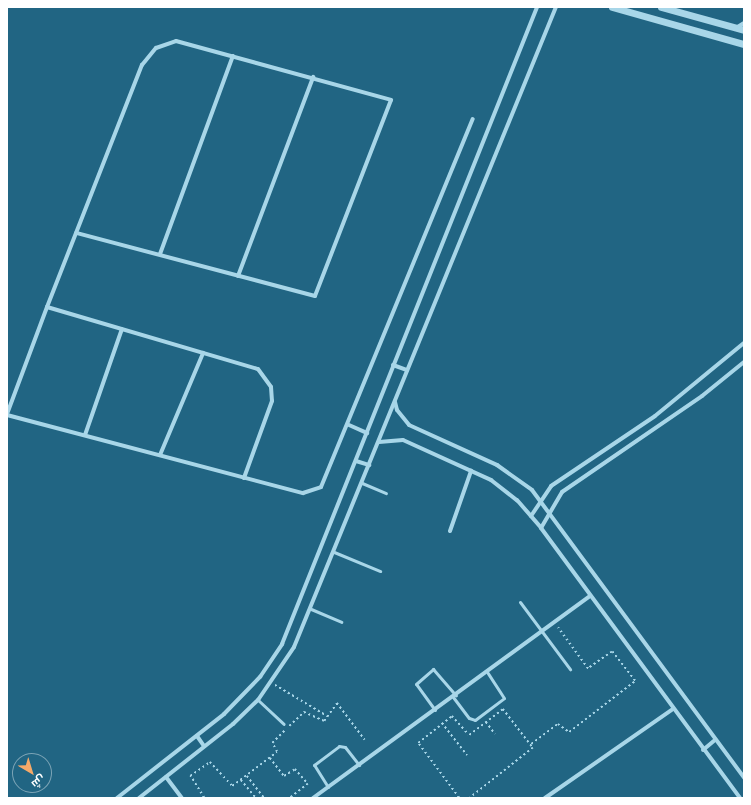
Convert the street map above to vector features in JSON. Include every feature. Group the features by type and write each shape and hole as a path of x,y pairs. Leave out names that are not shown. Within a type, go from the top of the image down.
{"street":[{"path":"117,798 197,736 247,692 282,644 537,7"},
{"path":"139,798 258,700 271,683 294,647 311,609 368,465 379,442 407,370 556,7"},
{"path":"612,7 744,44"},
{"path":"661,7 744,30"},
{"path":"736,28 744,23"},
{"path":"76,233 315,296 391,100 313,77 176,41 160,46 148,56 76,233 7,414 303,493 316,490 325,482 472,120"},
{"path":"160,254 233,56"},
{"path":"238,276 313,77"},
{"path":"47,307 203,352 258,370 271,387 272,401 244,478"},
{"path":"85,435 122,329"},
{"path":"531,516 540,500 551,486 655,416 744,343"},
{"path":"160,455 203,352"},
{"path":"541,528 549,511 562,492 702,396 744,362"},
{"path":"393,365 407,370"},
{"path":"395,401 397,410 409,425 503,468 526,483 549,511 744,778"},
{"path":"349,425 367,433"},
{"path":"379,442 403,440 471,471 504,489 541,528 703,750 740,798"},
{"path":"356,461 368,465"},
{"path":"450,531 471,471"},
{"path":"313,798 488,673 590,596"},
{"path":"545,798 673,709"},
{"path":"197,736 204,746"},
{"path":"703,750 715,740"},
{"path":"166,777 182,798"}],"lane":[{"path":"362,483 386,493"},
{"path":"334,552 380,571"},
{"path":"520,602 570,669"},
{"path":"311,609 341,622"},
{"path":"435,710 416,684 433,669 455,696 469,718 475,720 504,698 488,673"},
{"path":"258,700 284,724"},
{"path":"328,787 314,765 339,746 344,746 359,765"}],"path":[{"path":"531,744 558,724 569,732 635,681 612,652 588,668 555,623"},
{"path":"271,683 327,716"},
{"path":"204,798 189,778 209,762 230,786 241,780 278,752 272,742 302,712 323,721 338,703 365,740"},
{"path":"459,798 418,744 442,723 453,716 469,735 503,709 533,748 470,798"},
{"path":"486,722 496,734"},
{"path":"442,723 467,755"},
{"path":"270,758 284,776 296,769 308,784 290,798"},
{"path":"246,776 264,798"},
{"path":"241,780 256,798"},
{"path":"248,788 253,784"}]}
